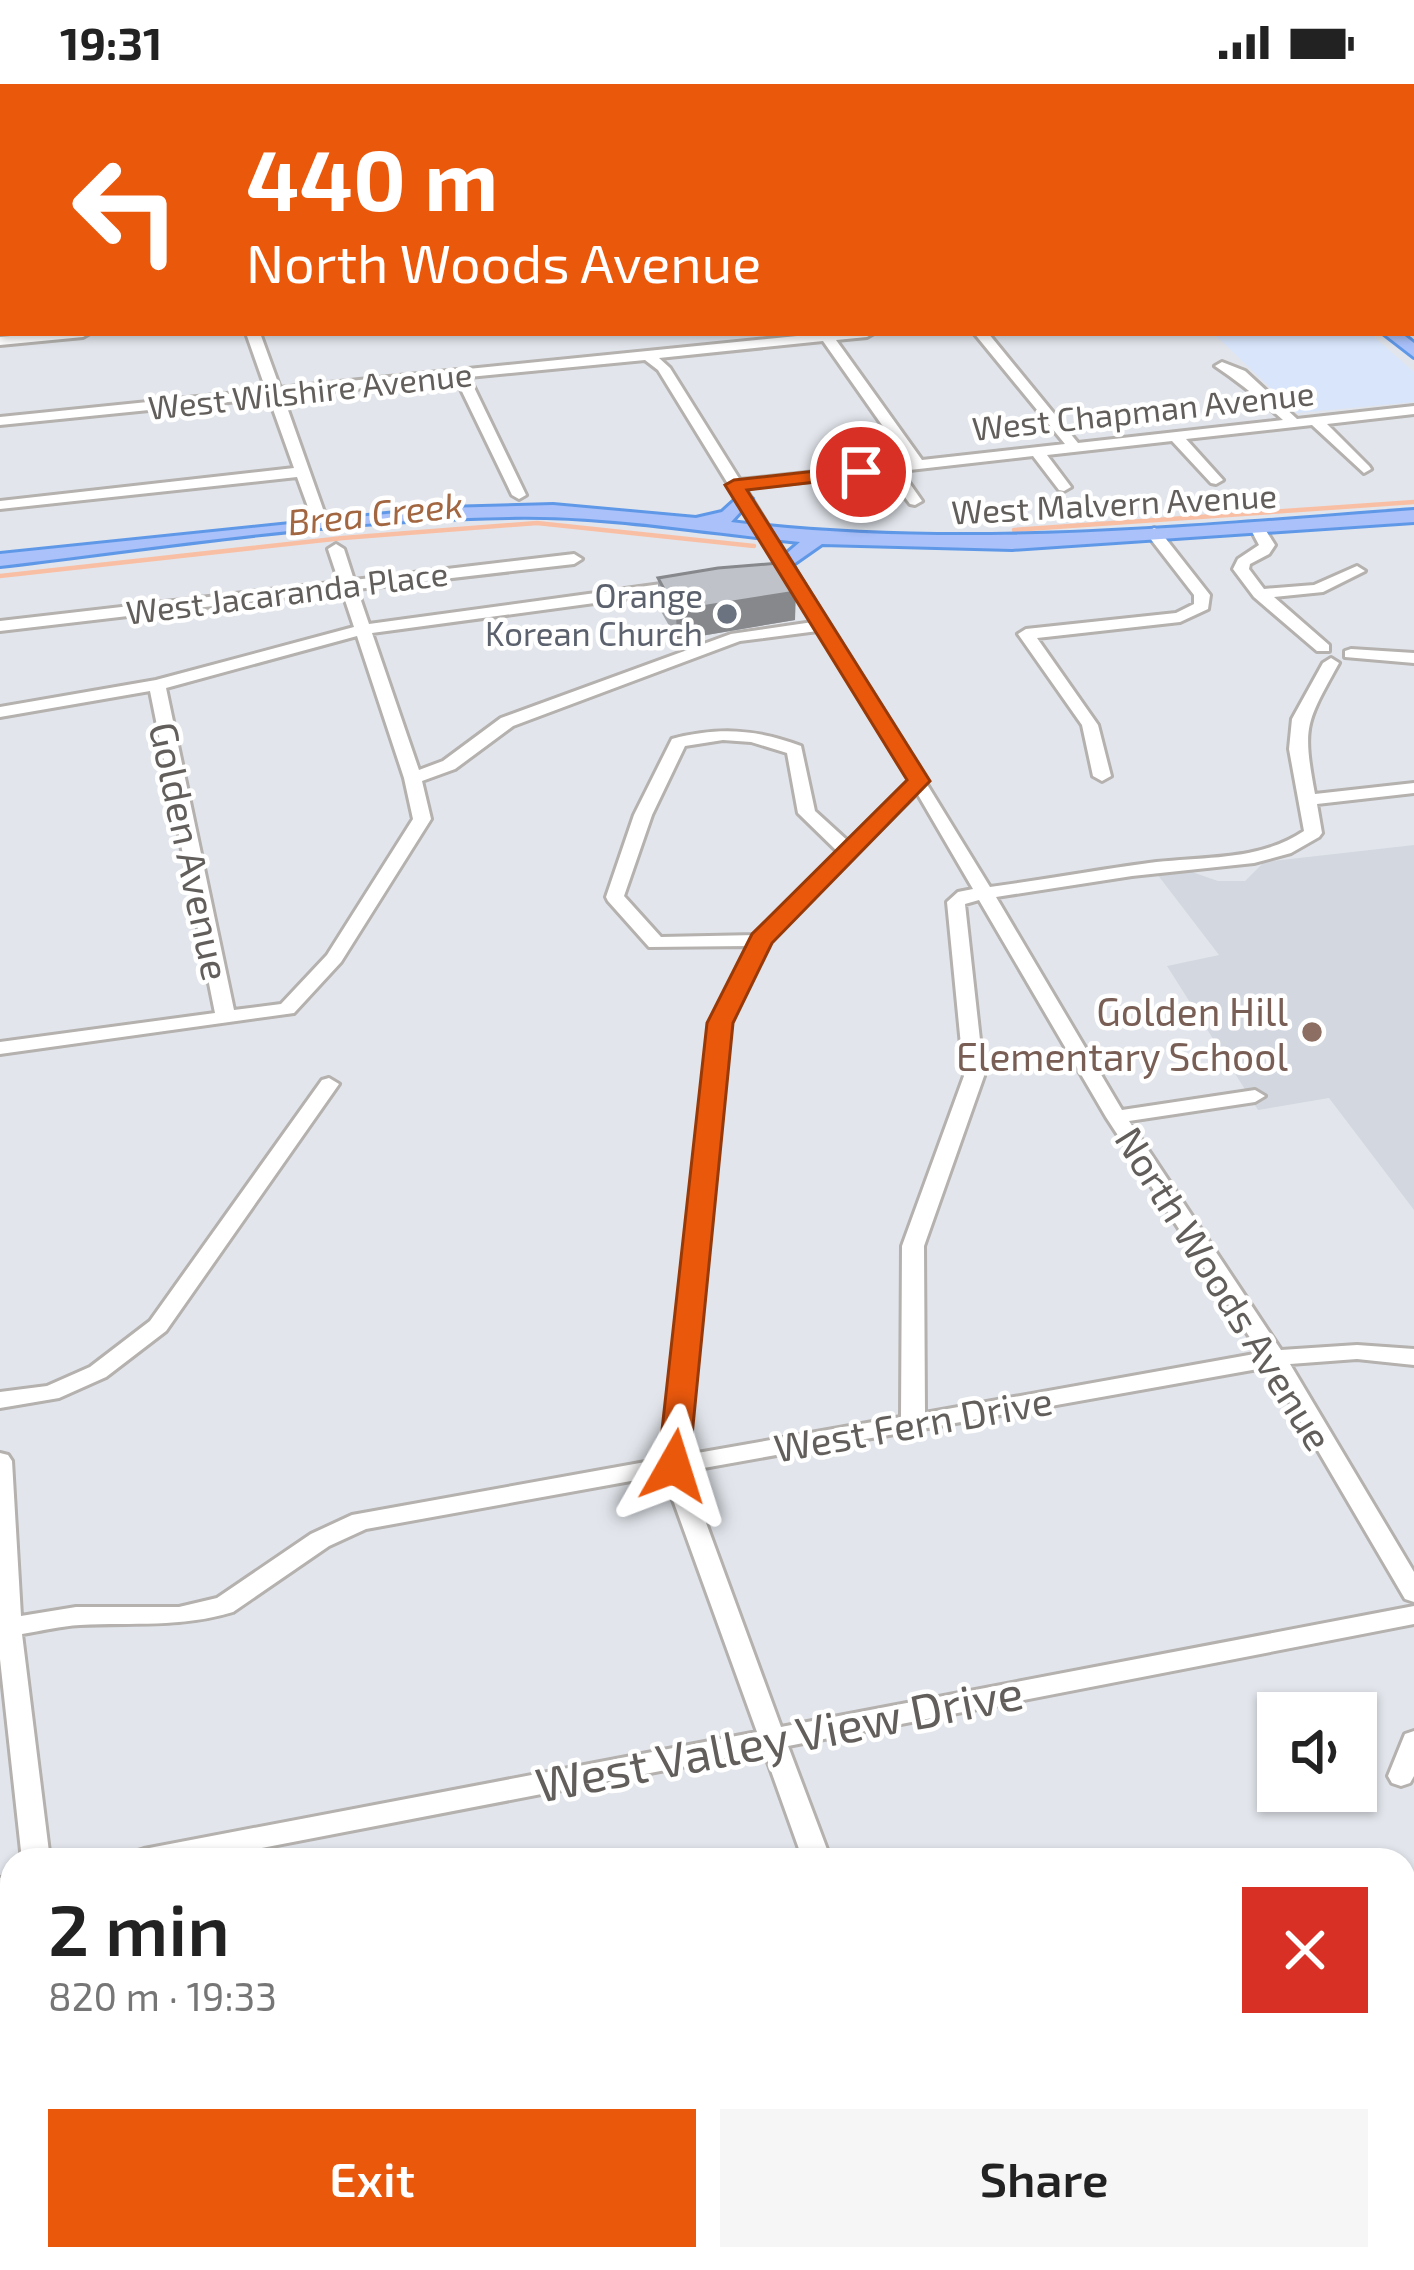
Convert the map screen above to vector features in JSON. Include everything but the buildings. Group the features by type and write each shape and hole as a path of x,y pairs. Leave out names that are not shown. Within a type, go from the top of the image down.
{"main road":[{"path":"658,521 728,517 739,492"},
{"path":"0,560 512,511 818,537"},
{"name":"West Malvern Avenue","path":"818,537 1027,542 1414,516"},
{"path":"781,571 818,537"}],"street":[{"path":"0,341 52,336"},
{"path":"255,336 322,526"},
{"name":"West Wilshire Avenue","path":"0,421 837,336"},
{"path":"983,336 1076,448"},
{"path":"827,337 918,465"},
{"name":"North Woods Avenue","path":"656,356 763,532 781,571 822,626 919,781 1116,1117 1275,1358 1414,1593"},
{"path":"1222,366 1240,374 1294,424"},
{"path":"461,374 519,495"},
{"name":"West Chapman Avenue","path":"739,492 891,468 1414,410"},
{"path":"1316,421 1364,469"},
{"path":"1176,436 1216,480"},
{"path":"1036,452 1064,487"},
{"path":"891,468 915,501"},
{"path":"0,505 300,472"},
{"path":"913,1424 913,1246 974,1076 956,902 1190,864 1232,865 1295,847 1313,833 1298,749 1300,719 1327,656 1241,569 1243,562 1264,551 1267,544 1256,526"},
{"path":"1102,776 1090,725 1026,634 1180,617 1202,606 1202,595 1154,533"},
{"path":"0,1048 291,1007 334,958 422,819 336,549"},
{"name":"West Jacaranda Place","path":"0,626 574,559"},
{"path":"1261,594 1317,589 1357,571"},
{"path":"0,712 158,686 364,629 692,585"},
{"path":"412,778 449,765 508,722 737,637 822,626"},
{"path":"1351,654 1414,658"},
{"name":"Golden Avenue","path":"158,686 225,1016"},
{"path":"761,940 656,943 615,897 677,742 716,732 760,735 795,750 807,813 847,850"},
{"path":"813,1848 674,1466 720,1023 761,940 919,781"},
{"path":"1307,800 1414,788"},
{"path":"0,1400 51,1393 98,1372 158,1326 329,1084"},
{"path":"1116,1117 1255,1096"},
{"name":"West Fern Drive","path":"9,1627 76,1616 179,1616 224,1606 320,1540 361,1521 1275,1358 1357,1352 1414,1357"},
{"path":"0,1461 9,1627 35,1848"},
{"name":"West Valley View Drive","path":"206,1848 1414,1615"},
{"path":"1401,1776 1414,1741"}],"shaded area":[{"path":"1216,336 1373,336 1414,372 1414,402 1297,413"},
{"name":"Golden Hill Elementary School","path":"1414,845 1414,1210 1329,1098 1258,1110 1167,966 1219,955 1157,874 1192,872 1218,881 1245,881 1264,862"}],"waterway":[{"name":"Brea Creek","path":"1014,530 1414,502"},
{"name":"Brea Creek","path":"0,576 343,538 537,523 754,546"}],"place":[{"name":"Orange Korean Church","path":"727,614"},
{"name":"Golden Hill Elementary School","path":"1312,1032"}],"route":[{"path":"674,1466 720,1023 761,940 919,781 734,485 861,472"}]}
